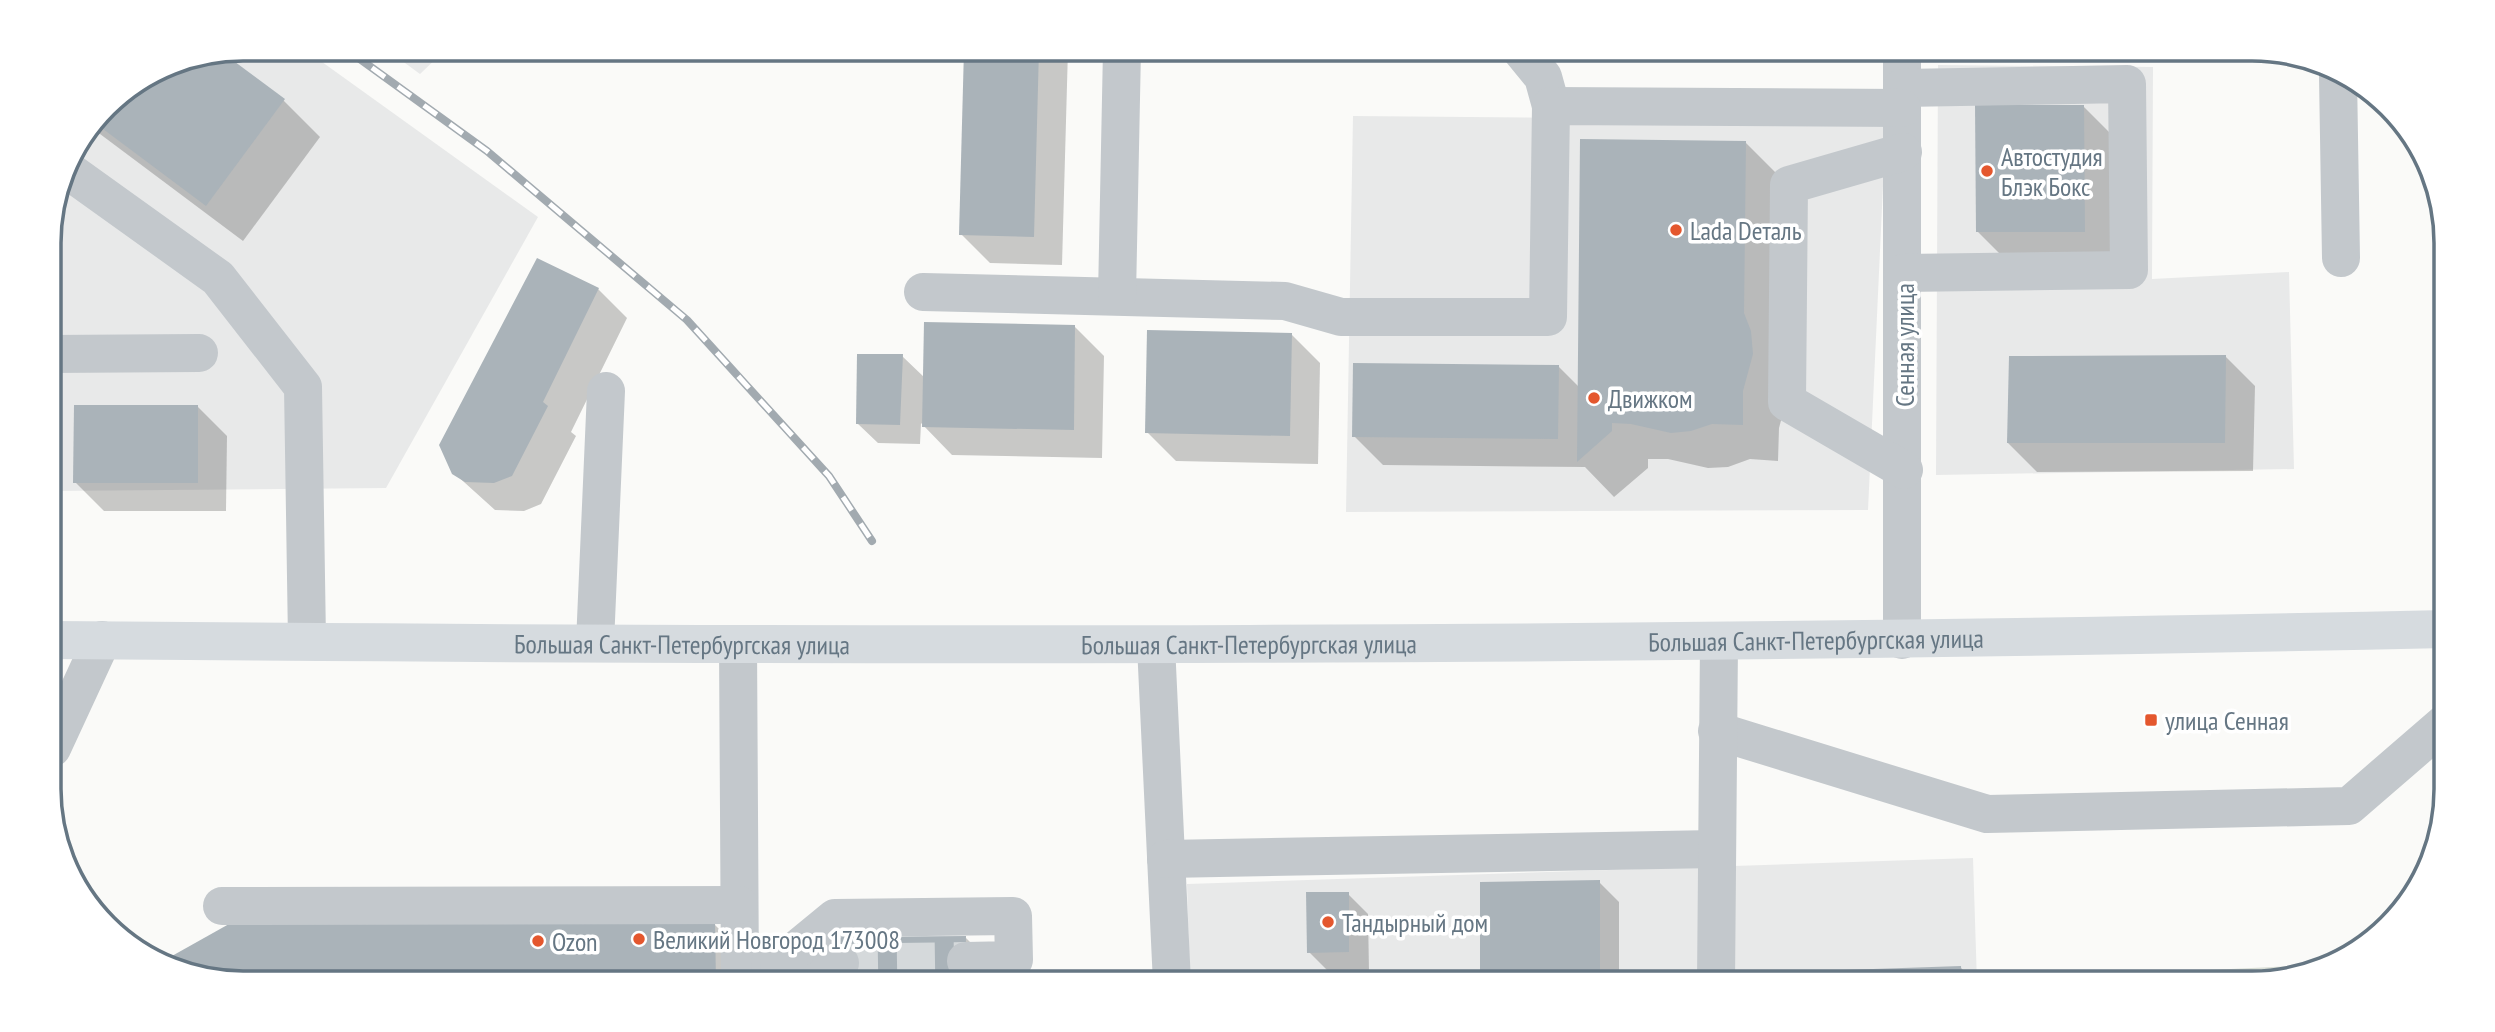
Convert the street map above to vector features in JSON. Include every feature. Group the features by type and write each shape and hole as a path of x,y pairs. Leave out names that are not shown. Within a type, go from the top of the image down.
{"main road":[{"name":"Большая Санкт-Петербургская улица","path":"61,640 1156,645 1902,640 2434,629"}],"street":[{"path":"1117,296 1122,61"},
{"path":"923,292 1285,301 1341,317 1548,317 1551,106 1543,77 1530,61"},
{"name":"Сенная улица","path":"1902,61 1902,640"},
{"path":"2337,83 2342,258"},
{"path":"1551,106 1902,98 2127,85 2129,270 1903,273"},
{"path":"1903,152 1788,185 1787,402 1904,470"},
{"path":"75,175 218,278 303,387 307,640"},
{"path":"62,354 199,353"},
{"path":"595,642 606,391"},
{"path":"61,728 102,640"},
{"path":"1716,970 1719,642"},
{"path":"738,644 740,971"},
{"path":"1156,645 1171,971"},
{"path":"1717,731 1987,814 2349,806 2434,732"},
{"path":"1166,859 1715,849"},
{"path":"222,906 739,905"},
{"path":"779,964 835,918 1013,916 1014,960 966,961"},
{"path":"753,971 779,964 840,962"}],"shaded area":[{"path":"321,61 538,217 386,488 62,491 62,231 67,196 80,163 99,132 123,106 152,86 196,67 219,63"},
{"path":"402,61 434,61 420,74"},
{"path":"1938,65 2153,67 2152,279 2289,272 2294,469 1936,475"},
{"path":"1353,116 1886,121 1868,510 1346,512"},
{"path":"1973,858 1977,970 1190,971 1187,884"},
{"path":"2291,966 2264,970 2207,970"}],"building":[{"path":"964,61 1039,61 1034,237 959,235"},
{"path":"235,62 285,99 206,206 102,128 123,106 152,86 196,67"},
{"path":"1975,105 2084,105 2085,232 1976,232"},
{"path":"1580,139 1746,141 1744,313 1751,331 1753,354 1743,391 1743,425 1712,424 1691,431 1671,433 1631,424 1612,423 1612,431 1577,462"},
{"path":"537,258 599,288 543,402 548,406 512,476 494,483 465,482 452,474 439,445"},
{"path":"924,322 1075,325 1074,430 922,427"},
{"path":"1147,330 1292,333 1290,436 1145,433"},
{"path":"857,354 903,354 900,425 856,424"},
{"path":"2226,355 2225,443 2007,443 2009,356"},
{"path":"1353,363 1559,365 1558,439 1352,437"},
{"path":"74,405 198,405 198,483 73,483"},
{"path":"1600,880 1600,970 1480,970 1480,882"},
{"name":"Тандырный дом","path":"1306,892 1349,892 1349,952 1307,953"},
{"path":"715,922 716,971 243,971 208,967 172,956 229,924"},
{"path":"966,936 965,971 840,971 839,937"},
{"path":"1961,966 1961,970 1840,970"}],"tunnel":[{"path":"840,963 966,961"}],"railway":[{"path":"363,61 487,151 687,320 829,476 872,541"}],"place":[{"name":"Автостудия Блэк Бокс","path":"1987,171"},
{"name":"Lada Dеталь","path":"1676,230"},
{"name":"Движком","path":"1594,398"},
{"name":"улица Сенная","path":"2151,720"},
{"name":"Тандырный дом","path":"1328,922"},
{"name":"Великий Новгород 173008","path":"639,939"},
{"name":"Ozon","path":"538,941"}]}
